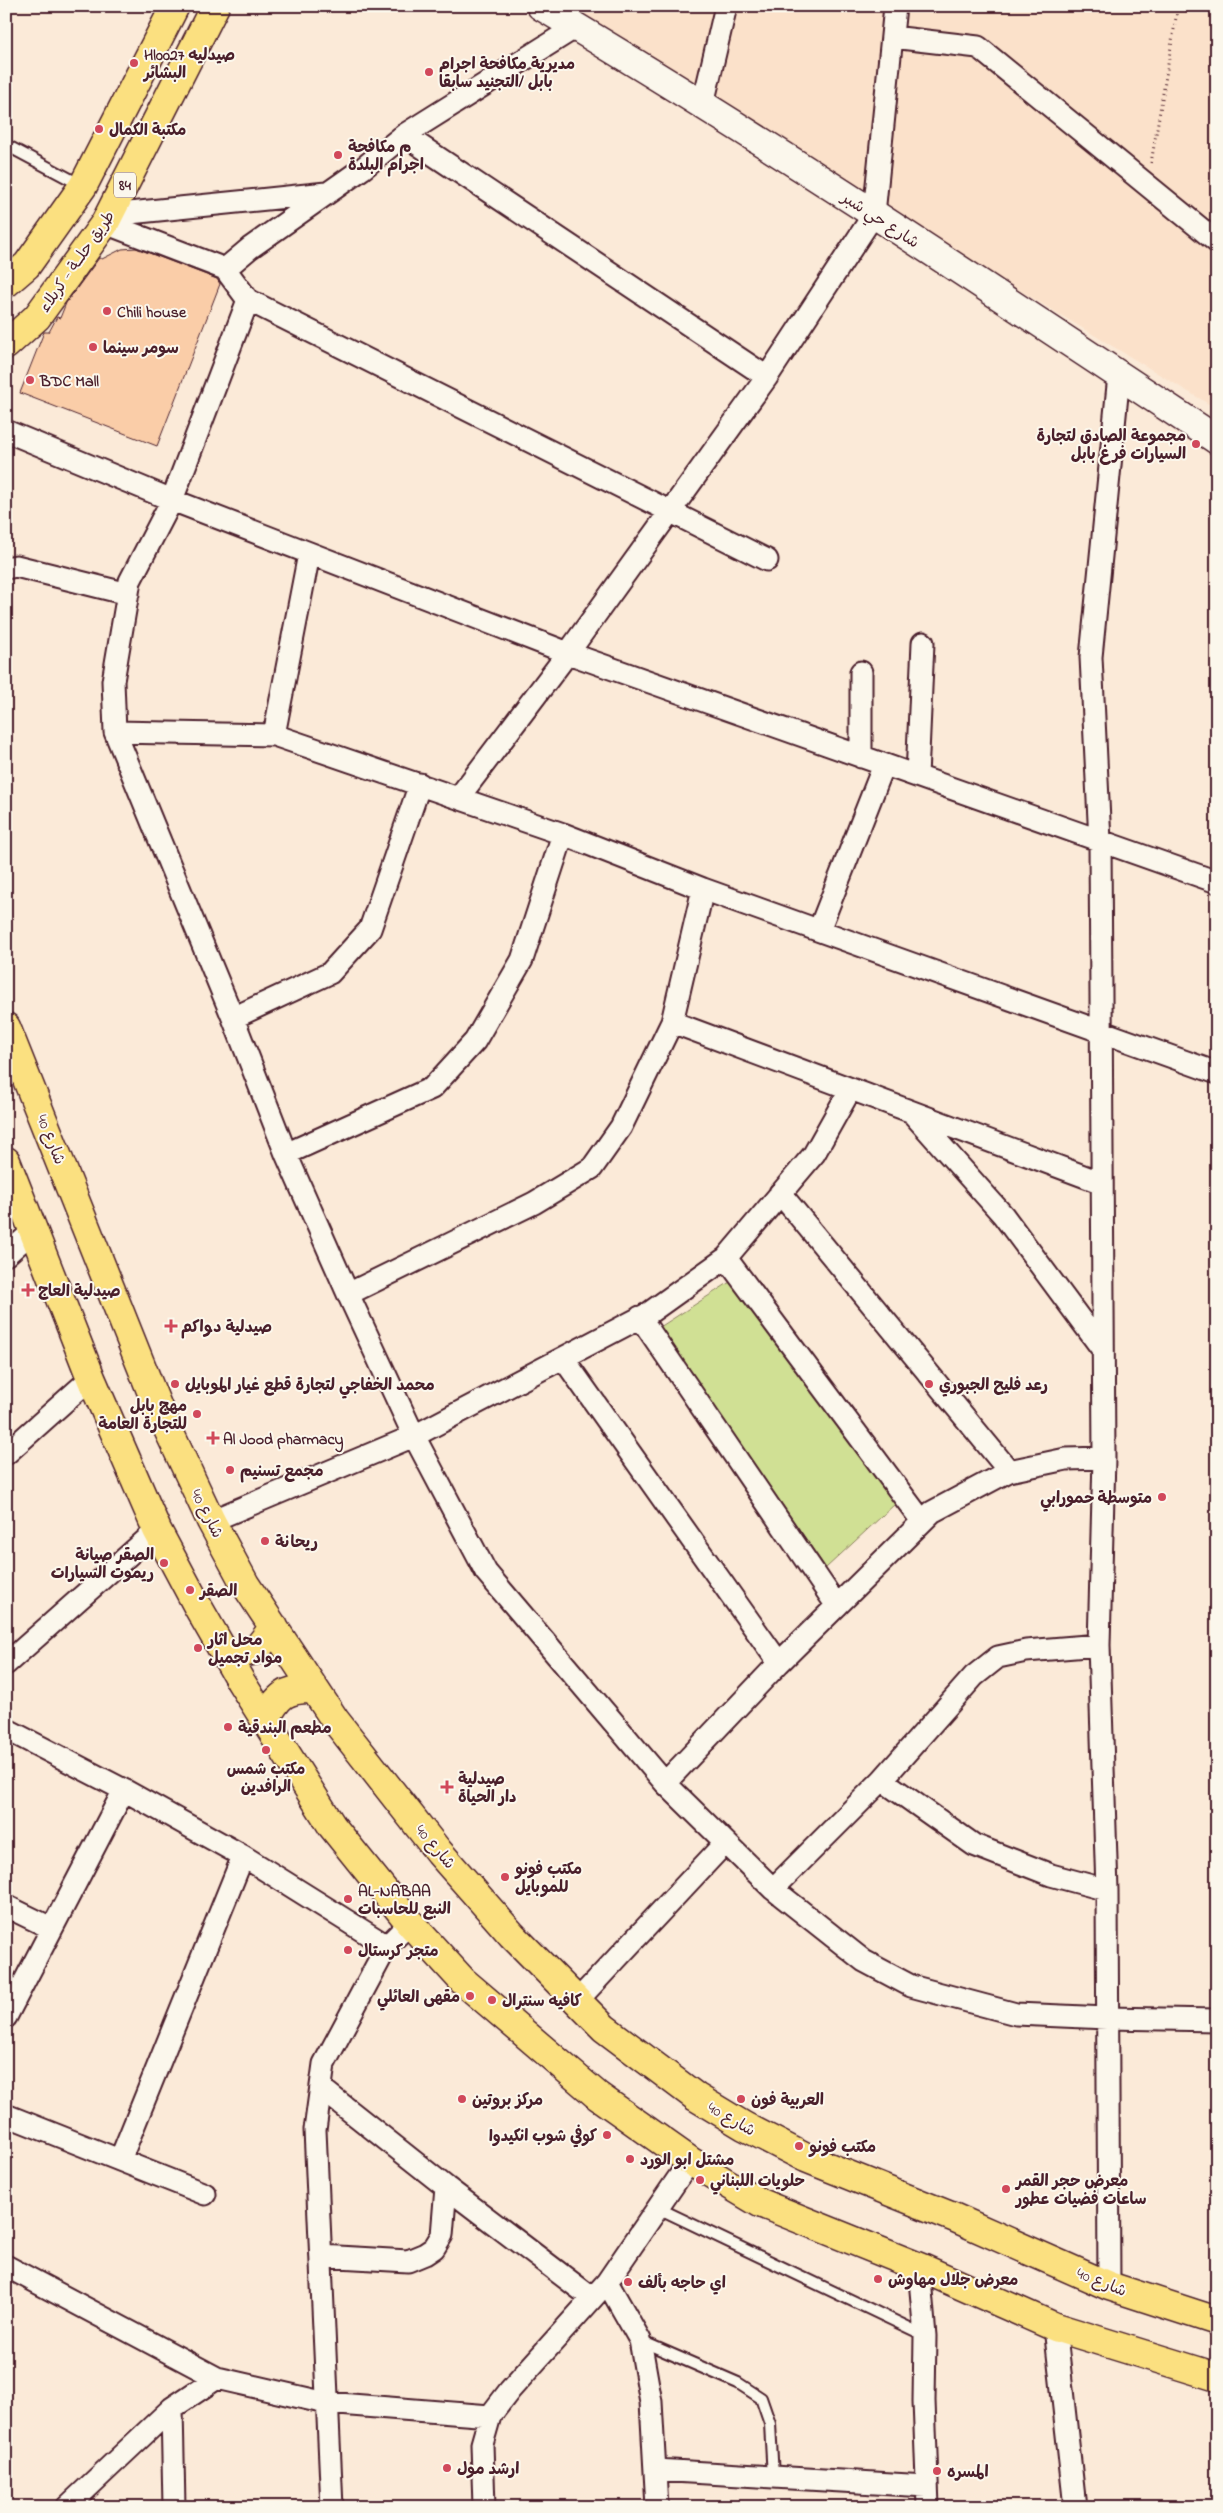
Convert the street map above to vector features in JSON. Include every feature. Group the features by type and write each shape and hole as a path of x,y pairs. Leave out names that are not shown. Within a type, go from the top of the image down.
{"main road":[{"name":"84","path":"6,283 27,265 83,186 175,6"},
{"name":"طريق حلــة - كربلاء","path":"6,345 37,317 108,219 215,6"},
{"name":"شارع حي شبر","path":"541,6 703,104 1217,440"},
{"name":"شارع 40","path":"6,1027 158,1408 211,1520 245,1584 334,1720 438,1851 512,1935 576,2002 604,2028 696,2097 744,2126 806,2158 954,2217 1109,2286 1217,2321"},
{"path":"6,1161 91,1378 157,1530 226,1656 332,1826 410,1923 463,1981 598,2096 690,2160 760,2203 919,2268 1055,2327 1217,2377"},
{"path":"226,1656 256,1650 274,1627"},
{"path":"265,1720 275,1701 284,1693 298,1688 314,1688"}],"street":[{"path":"703,104 726,6"},
{"path":"458,797 568,653 669,513 766,377 874,214 895,6"},
{"path":"225,269 404,135 576,27"},
{"path":"892,37 978,47 1147,187 1217,242"},
{"path":"404,135 766,377"},
{"path":"108,219 328,193"},
{"path":"108,219 225,269 248,300 669,513 767,560"},
{"path":"248,300 172,500 130,581 113,681 115,732 233,1018 286,1154 414,1436 486,1572 665,1783 773,1889 864,1961 911,1986 1016,2014 1217,2020"},
{"path":"1109,2286 1107,1890 1099,1644 1104,1458 1100,842 1091,657 1119,375"},
{"path":"6,431 172,500 568,653 1217,882"},
{"path":"274,735 309,554"},
{"path":"6,568 16,566 128,594"},
{"path":"917,776 923,643"},
{"path":"860,756 861,672"},
{"path":"115,732 274,735 563,834 704,889 1217,1073"},
{"path":"819,930 884,765"},
{"path":"233,1018 330,973 370,929 420,784"},
{"path":"286,1154 432,1088 475,1040 522,960 563,834"},
{"path":"348,1294 534,1203 592,1168 621,1127 672,1022 704,889"},
{"path":"672,1022 1102,1183"},
{"path":"211,1520 414,1436 640,1317 726,1258 814,1154 850,1090"},
{"path":"912,1113 1003,1215 1103,1350"},
{"path":"780,1193 1009,1471"},
{"path":"6,1255 34,1230"},
{"path":"726,1258 922,1521"},
{"path":"640,1317 837,1606"},
{"path":"563,1358 779,1663"},
{"path":"6,1454 91,1378"},
{"path":"665,1783 779,1663 932,1512 1009,1471 1066,1459 1104,1458"},
{"path":"6,1664 157,1530"},
{"path":"773,1889 882,1780 974,1676 998,1657 1026,1651 1099,1644"},
{"path":"6,1729 124,1790 243,1856 387,1946"},
{"path":"882,1780 974,1845 1051,1875 1107,1890"},
{"path":"6,2017 124,1790"},
{"path":"576,2002 725,1843"},
{"path":"120,2160 243,1856"},
{"path":"6,1906 51,1928"},
{"path":"332,2507 315,2130 324,2064 387,1946 410,1923"},
{"path":"321,2088 446,2187 592,2298"},
{"path":"6,2115 205,2194"},
{"path":"484,2507 482,2444 490,2416 510,2390 607,2282 690,2160"},
{"path":"321,2256 408,2261 425,2254 434,2248 442,2235 446,2187"},
{"path":"6,2266 217,2378 326,2402 490,2416"},
{"path":"656,2470 773,2477 927,2497 924,2401 925,2336 919,2268"},
{"path":"607,2282 640,2340 651,2402 657,2507"},
{"path":"1055,2327 1075,2507"},
{"path":"67,2507 172,2408 217,2378"},
{"path":"172,2408 174,2507"}],"lane":[{"path":"6,145 83,186"},
{"path":"658,2208 925,2336"},
{"path":"640,2340 738,2383 761,2398 770,2424 773,2477"}],"path":[{"path":"1147,187 1178,6"}],"shaded area":[{"path":"547,6 1217,6 1217,409"}],"green space":[{"path":"730,1282 895,1504 826,1568 660,1327"}],"building":[{"path":"136,248 217,279 220,284 157,446 20,393 44,332 49,332 57,317 60,318 66,303 99,258 102,259 122,249"}],"place":[{"name":"Hl0027 صيدليه البشائر","path":"134,63"},
{"name":"مديرية مكافحة اجرام بابل /التجنيد سابقا","path":"429,72"},
{"name":"مكتبة الكمال","path":"99,129"},
{"name":"م مكافحة اجرام البلدة","path":"338,155"},
{"name":"Chili house","path":"107,311"},
{"name":"سومر سينما","path":"93,347"},
{"name":"BDC Mall","path":"30,380"},
{"name":"مجموعة الصادق لتجارة السيارات فرغ بابل","path":"1196,444"},
{"name":"صيدلية العاج","path":"28,1290"},
{"name":"صيدلية دواكم","path":"171,1326"},
{"name":"محمد الخفاجي لتجارة قطع غيار الموبايل","path":"175,1384"},
{"name":"رعد فليح الجبوري","path":"929,1384"},
{"name":"مهج بابل للتجارة العامة","path":"197,1414"},
{"name":"Al Jood pharmacy","path":"213,1438"},
{"name":"مجمع تسنيم","path":"230,1470"},
{"name":"متوسطة حمورابي","path":"1162,1497"},
{"name":"ريحانة","path":"265,1541"},
{"name":"الصقر صيانة ريموت السيارات","path":"164,1563"},
{"name":"الصقر","path":"190,1590"},
{"name":"محل اثار مواد تجميل","path":"198,1648"},
{"name":"مطعم البندقية","path":"228,1727"},
{"name":"مكتب شمس الرافدين","path":"266,1750"},
{"name":"صيدلية دار الحياة","path":"447,1787"},
{"name":"مكتب فونو للموبايل","path":"505,1877"},
{"name":"AL-NABAA النبع للحاسبات","path":"348,1899"},
{"name":"متجر كرستال","path":"348,1950"},
{"name":"مقهى العائلي","path":"470,1996"},
{"name":"كافيه سنترال","path":"492,2000"},
{"name":"مركز بروتين","path":"462,2099"},
{"name":"العربية فون","path":"741,2099"},
{"name":"كوفي شوب انكيدوا","path":"607,2135"},
{"name":"مكتب فونو","path":"799,2146"},
{"name":"مشتل ابو الورد","path":"630,2159"},
{"name":"حلويات اللبناني","path":"700,2180"},
{"name":"معرض حجر القمر ساعات فضيات عطور","path":"1006,2189"},
{"name":"معرض جلال مهاوش","path":"878,2279"},
{"name":"اي حاجه بألف","path":"628,2282"},
{"name":"ارشد مول","path":"447,2468"},
{"name":"المسره","path":"937,2471"}]}
